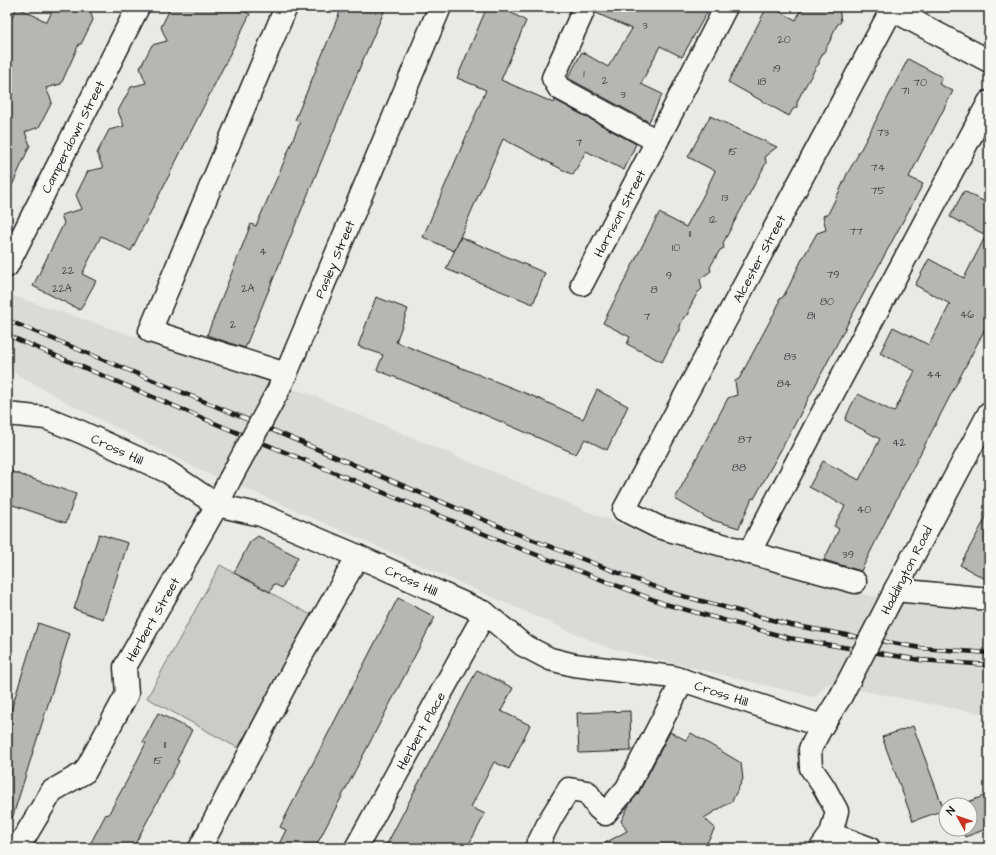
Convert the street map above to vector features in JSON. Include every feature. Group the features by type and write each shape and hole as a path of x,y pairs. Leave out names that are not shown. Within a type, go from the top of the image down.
{"street":[{"name":"Camperdown Street","path":"7,266 138,7"},
{"path":"283,381 150,331 286,7"},
{"name":"Pasley Street","path":"217,505 283,381 440,7"},
{"path":"585,7 553,78 559,88 658,141"},
{"name":"Harrison Street","path":"582,284 658,141 726,7"},
{"path":"891,8 989,61"},
{"name":"Alcester Street","path":"749,553 658,527 624,510 891,8"},
{"path":"855,582 749,553 989,102"},
{"name":"Haddington Road","path":"826,841 838,811 811,768 810,749 822,726 841,696 989,413"},
{"name":"Cross Hill","path":"7,414 46,418 84,433 168,472 217,505 261,516 358,556 485,613 523,645 550,659 574,665 674,677 822,726"},
{"name":"Herbert Street","path":"18,848 52,791 85,772 127,694 125,667 217,505"},
{"path":"200,848 292,672 358,556"},
{"path":"894,594 989,599"},
{"name":"Herbert Place","path":"356,848 485,613"},
{"path":"536,848 551,818 570,789 587,792 598,808 605,814 627,788 683,680"},
{"path":"826,841 869,848"}],"shaded area":[{"path":"7,294 312,395 579,508 666,543 871,596 989,606 989,715 827,684 815,697 606,647 254,492 204,472 70,404 7,369"},
{"path":"220,565 311,615 238,748 147,698"}],"building":[{"path":"17,7 47,22 54,7 89,7 93,20 81,44 79,44 61,84 46,88 52,102 39,127 25,132 30,145 7,197 7,27"},
{"path":"171,7 235,7 250,14 131,251 101,236 82,274 96,281 80,310 33,286 64,223 61,215 82,209 76,195 88,171 103,168 97,153 109,130 124,126 118,111 131,87 146,83 140,68 152,45 167,41 161,27"},
{"path":"342,7 386,7 245,348 207,335 251,224 256,226 283,164 300,122 295,120"},
{"path":"487,7 501,7 526,21 501,80 554,103 555,100 636,144 624,170 586,151 573,175 503,139 454,251 423,237 486,90 457,78"},
{"path":"597,7 710,7 682,57 660,46 641,84 662,94 649,122 568,78 582,52 608,67 632,29 596,13"},
{"path":"767,7 770,7 796,20 802,7 839,7 841,22 837,25 819,61 819,64 801,94 797,102 797,107 793,109 789,116 728,82"},
{"path":"908,59 942,77 939,84 953,91 909,177 923,184 795,424 754,499 752,498 739,528 709,519 675,499 728,398 737,395 735,381 739,379 774,314 779,303 779,299 783,297 817,233 826,230 823,216 828,214 858,155 858,152 861,149"},
{"path":"710,116 777,147 765,156 766,163 723,243 724,248 720,250 710,267 711,271 700,279 702,289 698,292 693,301 689,309 689,314 684,317 680,326 680,331 677,333 662,362 627,344 630,337 603,323 659,213 686,227 702,198 715,171 688,157"},
{"path":"964,191 989,204 989,321 861,571 824,560 839,529 834,526 845,506 809,487 823,461 859,480 880,439 845,420 851,406 858,394 894,412 915,371 880,353 893,327 929,345 950,304 915,285 929,259 964,278 986,235 950,217"},
{"path":"461,237 545,273 533,304 446,269"},
{"path":"376,297 408,309 396,342 535,397 583,419 597,390 628,406 607,450 585,439 576,454 377,370 383,355 358,346"},
{"path":"7,470 76,494 66,523 7,503"},
{"path":"989,512 989,581 960,565"},
{"path":"99,534 128,543 103,619 74,609"},
{"path":"258,536 298,557 282,588 274,584 270,592 234,573 250,542"},
{"path":"398,598 435,617 315,848 277,848 286,830 280,827"},
{"path":"38,623 70,634 12,819 7,818 7,723"},
{"path":"477,670 513,688 501,711 530,725 509,769 494,762 471,807 485,814 467,848 385,848"},
{"path":"630,711 631,751 579,753 577,713"},
{"path":"158,713 192,730 177,760 179,761 133,848 88,848 106,814 108,815 130,775 146,743 143,742"},
{"path":"913,726 939,797 938,812 913,821 882,737"},
{"path":"670,732 686,740 691,733 741,763 743,779 732,801 704,818 715,828 704,848 596,848 627,831 621,821 630,803 638,794"},
{"path":"989,794 989,828 978,832 978,798"}],"railway":[{"path":"7,320 232,413 515,533 668,592 791,625 921,648 989,653"},
{"path":"7,335 226,428 511,545 665,604 789,638 920,660 989,665"}]}
